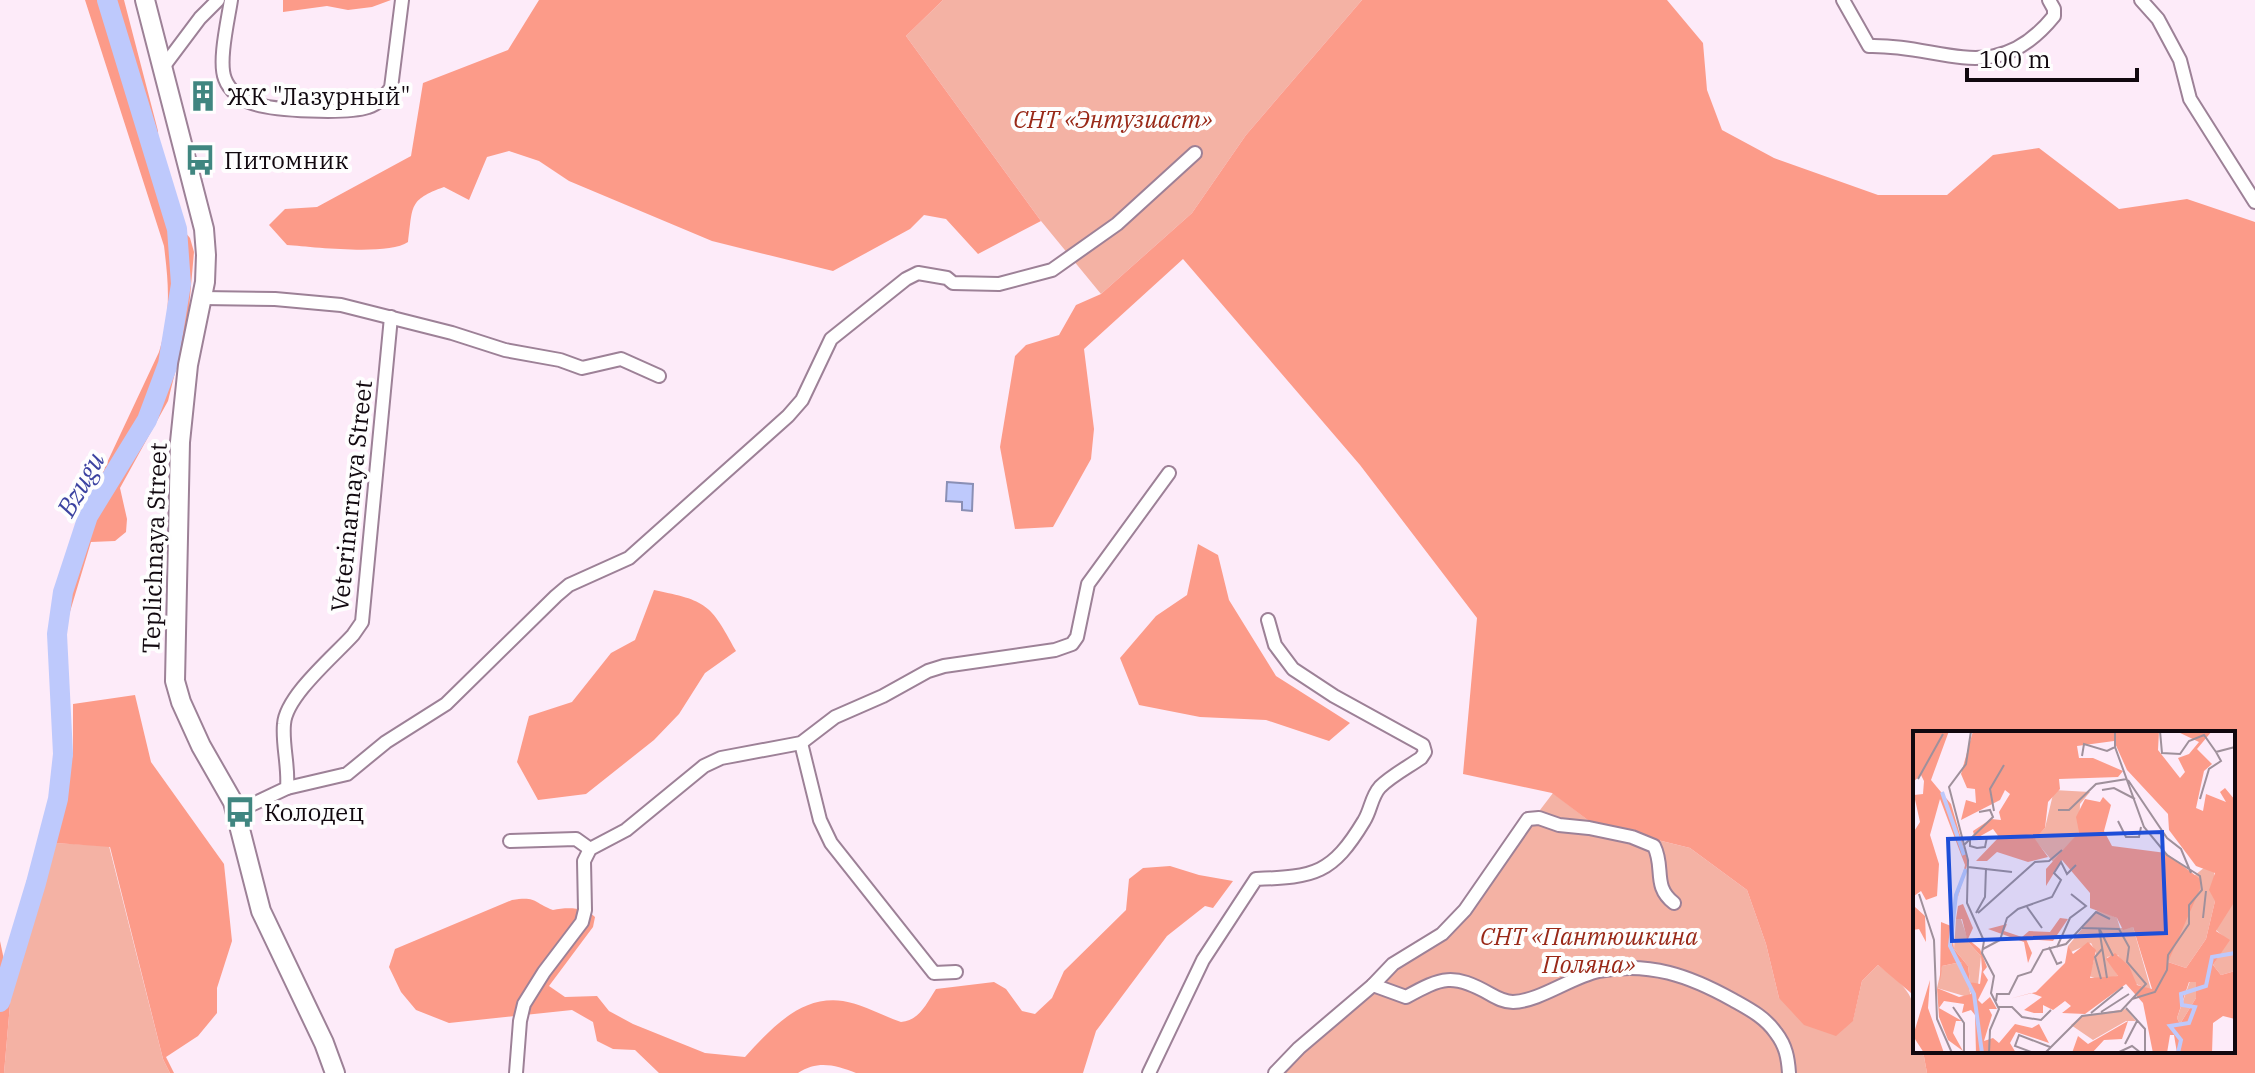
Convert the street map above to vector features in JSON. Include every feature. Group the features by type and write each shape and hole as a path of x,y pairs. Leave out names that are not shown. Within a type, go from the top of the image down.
{"street":[{"name":"Teplichnaya Street","path":"145,0 204,229 206,255 202,298 188,365 180,442 175,681 181,702 236,812 261,911 324,1043 335,1073"},
{"path":"161,70 200,18 218,0"},
{"path":"231,0 223,65 230,89 241,98 259,105 343,110 367,107 382,100 391,88 402,0"},
{"path":"1843,0 1869,46 1973,60 2013,51 2048,24 2054,16 2049,0"},
{"path":"2141,0 2158,19 2180,60 2190,99 2255,202"},
{"path":"236,812 287,788 347,774 386,742 446,704 569,585 629,558 788,416 802,400 831,339 906,279 918,273 947,278 953,283 999,284 1052,270 1117,224 1195,153"},
{"path":"202,298 275,299 341,305 582,368 621,359 659,376"},
{"name":"Veterinarnaya Street","path":"287,788 284,726 287,709 362,622 391,317"},
{"path":"516,1073 524,1004 584,916 584,861 590,849 626,830 704,766 721,758 801,743 835,717 883,696 928,671 1055,650 1072,644 1077,637 1088,584 1169,473"},
{"path":"1149,1073 1203,960 1256,879 1310,873 1330,865 1365,820 1382,785 1425,752 1423,745 1334,696 1293,669 1275,645 1268,620"},
{"path":"801,743 820,820 831,843 934,973 956,972"},
{"path":"1275,1073 1393,964 1442,934 1465,910 1528,819 1539,818 1559,825 1632,837 1654,846 1663,895 1674,903"},
{"path":"510,841 576,839 590,849"},
{"path":"1373,985 1406,997 1431,984 1455,978 1468,981 1510,1003 1595,972 1651,968 1691,978 1759,1014 1776,1032 1787,1051 1789,1073"}],"green space":[{"name":"СНТ «Энтузиаст»","path":"943,0 1362,0 1246,135 1192,213 1101,294 1041,221 906,36"},
{"name":"СНТ «Пантюшкина Поляна»","path":"1553,793 1593,824 1690,848 1747,890 1766,944 1779,998 1853,1020 1862,981 1878,965 1908,992 1913,1006 1913,1053 1923,1053 1927,1073 1274,1073 1390,964 1444,936"},
{"path":"56,843 109,846 163,1059 170,1073 4,1073 11,993"}],"shaded area":[{"path":"85,0 124,0 158,131 159,174 178,224 190,238 194,252 188,320 168,401 120,488 127,519 126,532 115,541 91,542 69,615 65,644 74,533 159,352 168,300 164,246"},
{"path":"283,0 391,0 372,7 348,10 327,6 283,12"},
{"path":"539,0 943,0 906,36 1041,221 978,254 946,219 924,215 910,229 833,271 712,241 569,181 539,161 509,151 487,157 469,200 444,187 418,201 412,212 408,242 384,249 350,250 287,245 269,225 285,209 317,207 411,156 423,83 508,50"},
{"path":"1362,0 1667,0 1703,43 1707,90 1722,130 1774,158 1878,195 1947,195 1993,155 2039,148 2119,209 2187,199 2255,222 2255,1073 1927,1073 1923,1053 2235,1053 2235,731 1913,731 1913,1003 1911,993 1878,965 1862,981 1853,1021 1836,1036 1804,1025 1779,998 1766,944 1747,890 1690,848 1593,824 1552,793 1463,774 1477,618 1360,465 1183,259 1084,349 1094,429 1091,459 1053,527 1015,529 1000,447 1015,356 1026,345 1059,335 1076,305 1101,294 1192,213 1246,135"},
{"path":"1198,544 1218,555 1229,600 1276,676 1350,723 1329,741 1266,720 1200,717 1139,705 1120,658 1156,616 1187,595"},
{"path":"654,590 686,597 705,607 720,623 736,651 705,673 679,714 654,740 586,794 538,800 517,762 529,716 572,702 611,653 635,640"},
{"path":"135,695 151,762 224,864 232,941 217,988 217,1013 198,1036 166,1057 174,1073 170,1073 163,1059 110,847 56,843 73,753 73,704"},
{"path":"1170,866 1233,881 1213,908 1205,906 1167,936 1096,1031 1083,1073 856,1073 827,1065 813,1066 798,1073 659,1073 635,1050 613,1049 597,1041 593,1022 572,1010 449,1023 416,1010 401,992 389,967 395,949 512,900 531,900 553,910 581,910 595,917 593,927 549,986 565,997 597,996 609,1011 633,1024 705,1053 745,1057 776,1025 813,1003 843,1001 901,1022 918,1015 936,989 994,982 1006,989 1022,1011 1035,1014 1052,998 1064,971 1126,910 1129,879 1143,868"},
{"path":"0,941 11,993 4,1073 0,1073"}],"water":[{"path":"947,482 973,484 972,511 962,510 962,502 946,501"}],"waterway":[{"name":"Bzugu","path":"0,1002 58,799 63,754 57,634 63,592 88,516 147,420 168,364 181,284 177,229 107,0"}],"place":[{"name":"ЖК \"Лазурный\"","path":"203,96"},
{"name":"Питомник","path":"200,160"},
{"name":"Колодец","path":"240,812"}]}
